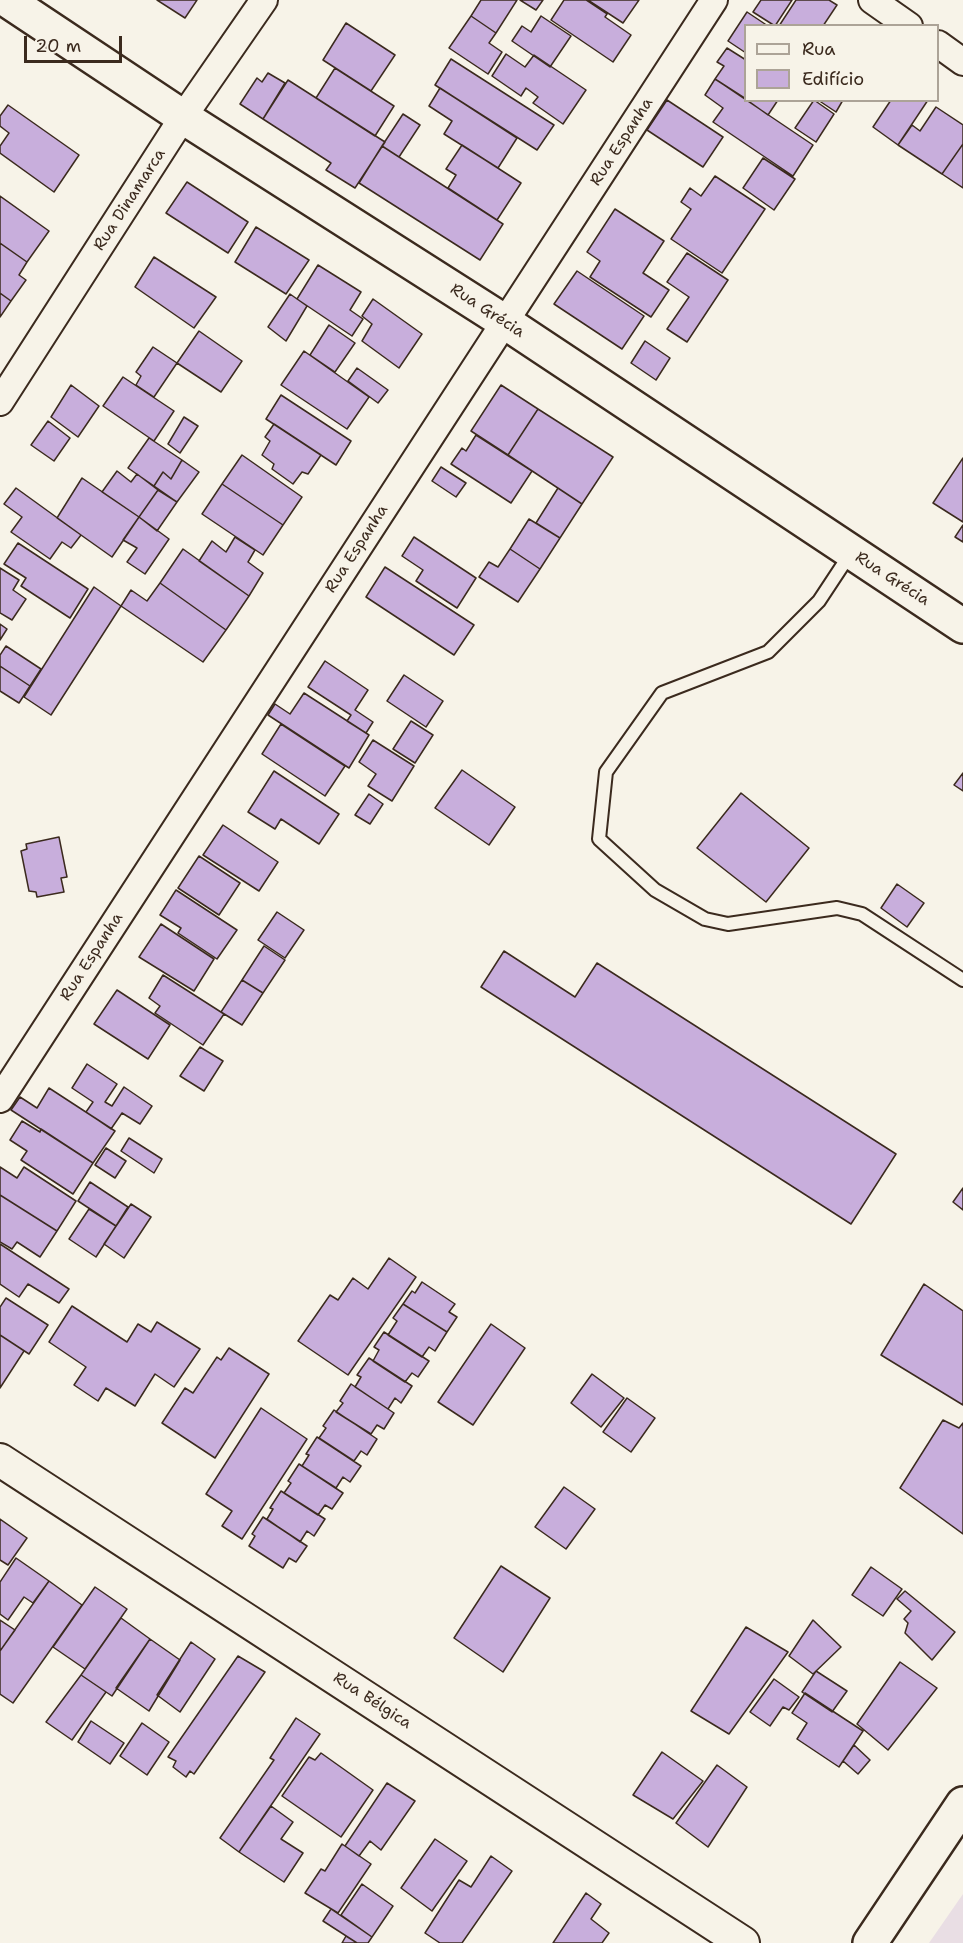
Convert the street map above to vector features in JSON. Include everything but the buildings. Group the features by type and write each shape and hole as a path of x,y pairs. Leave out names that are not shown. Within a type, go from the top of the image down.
{"main road":[{"name":"Rua Grécia","path":"7,0 183,117 505,322 963,626"},
{"path":"870,1943 963,1804"}],"street":[{"name":"Rua Dinamarca","path":"0,402 183,117 264,0"},
{"name":"Rua Espanha","path":"0,1099 714,0"},
{"path":"872,0 906,24"},
{"path":"939,45 963,62"},
{"name":"Rua Bélgica","path":"0,1460 743,1943"}],"lane":[{"path":"851,552 819,601 768,652 662,693 606,772 599,839 655,890 705,919 728,924 837,908 862,914 963,980"}],"shaded area":[{"path":"963,1894 963,1943 929,1943"}]}
